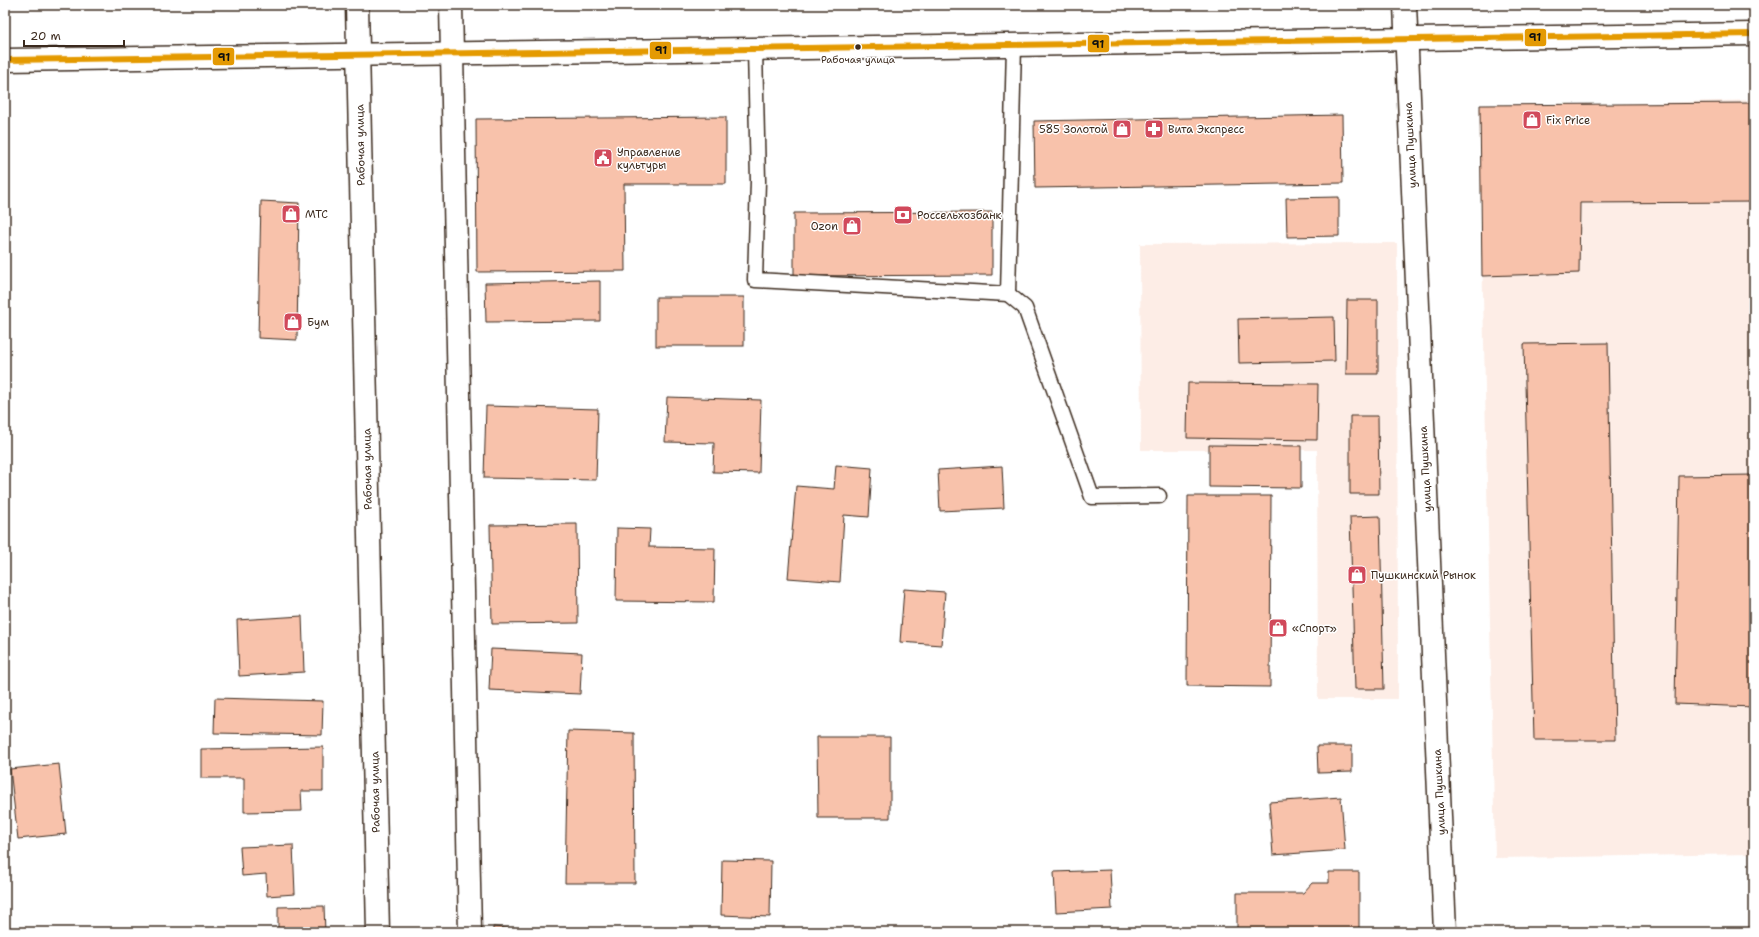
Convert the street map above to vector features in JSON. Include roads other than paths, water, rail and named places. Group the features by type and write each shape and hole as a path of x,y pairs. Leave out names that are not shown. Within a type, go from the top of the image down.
{"street":[{"name":"Рабочая улица","path":"357,5 378,932"},
{"path":"451,5 470,932"},
{"name":"улица Пушкина","path":"1405,5 1445,932"},
{"path":"5,60 1754,34"}],"lane":[{"path":"1008,294 1014,45"},
{"path":"755,49 758,181 755,280 1008,294 1025,308 1092,496 1159,496"}],"place":[{"name":"Рабочая улица","path":"858,47"},
{"name":"Fix Price","path":"1532,120"},
{"name":"585 Золотой","path":"1122,129"},
{"name":"Вита Экспресс","path":"1154,129"},
{"name":"Управление культуры","path":"603,158"},
{"name":"МТС","path":"291,214"},
{"name":"Россельхозбанк","path":"903,215"},
{"name":"Ozon","path":"852,226"},
{"name":"Бум","path":"293,322"},
{"name":"Пушкинский Рынок","path":"1357,575"},
{"name":"«Спорт»","path":"1278,628"}]}
